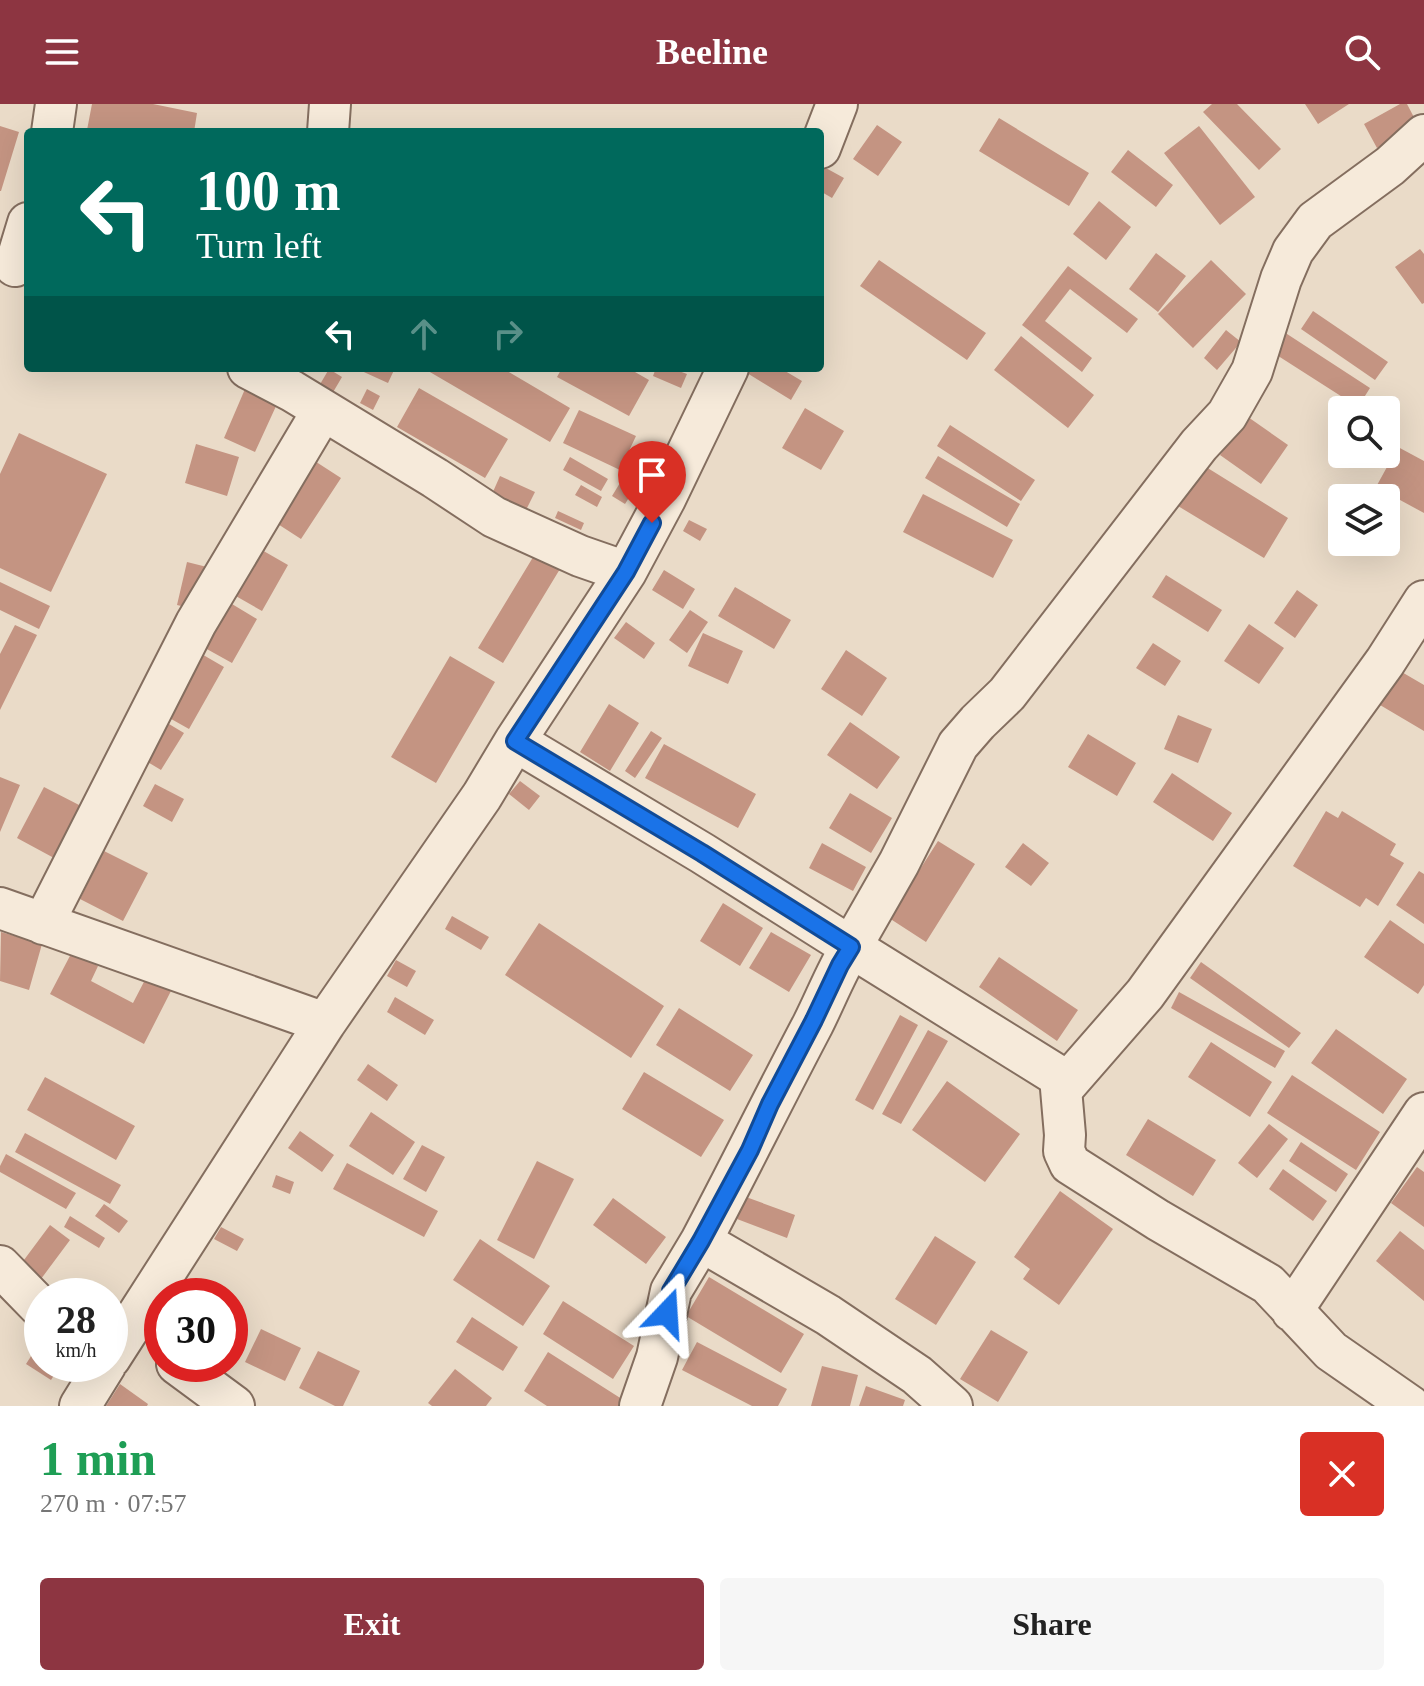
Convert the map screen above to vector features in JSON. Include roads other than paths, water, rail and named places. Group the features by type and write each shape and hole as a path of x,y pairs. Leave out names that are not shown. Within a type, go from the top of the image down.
{"street":[{"path":"53,128 56,104"},
{"path":"328,128 330,104"},
{"path":"824,138 837,104"},
{"path":"640,1406 657,1357 671,1291 750,1150 840,965 899,863 958,745 1007,694 1190,456 1227,415 1252,371 1293,251 1315,221 1390,166 1424,135"},
{"path":"14,266 24,235"},
{"path":"258,372 303,389 494,517 580,556 626,572"},
{"path":"128,1327 325,1023 482,796 626,572 726,372"},
{"path":"43,924 196,623 303,389"},
{"path":"1063,1088 1145,994 1385,662 1424,601"},
{"path":"515,741 702,853 1060,1077 1063,1088 1064,1151 1070,1164 1268,1284 1331,1351 1410,1406"},
{"path":"0,908 325,1023"},
{"path":"1292,1311 1424,1113"},
{"path":"701,1241 828,1315 917,1375 940,1402"},
{"path":"0,1266 24,1291"},
{"path":"80,1406 94,1382"},
{"path":"201,1382 234,1406"}]}
